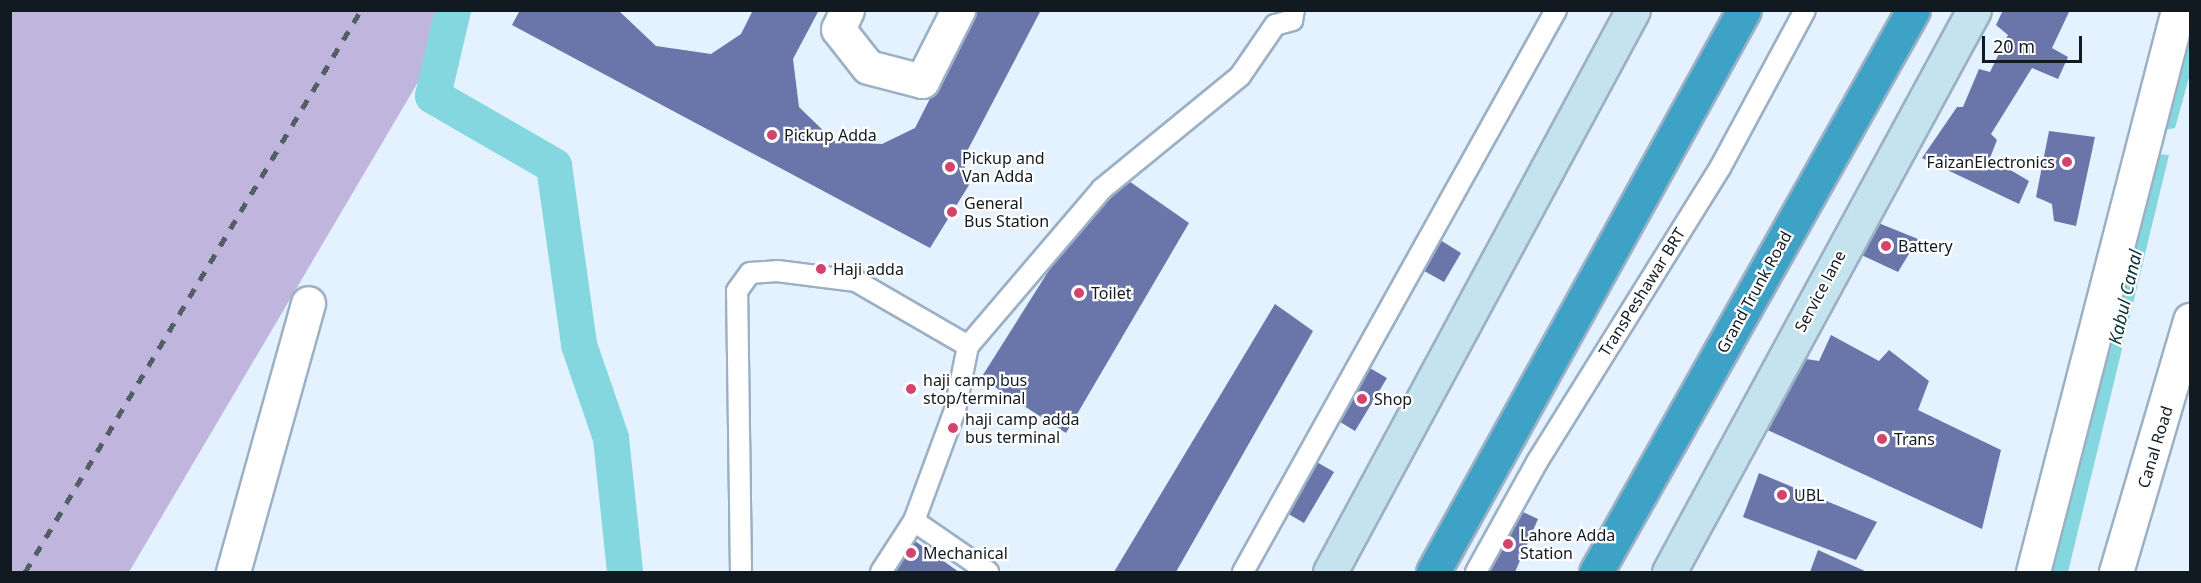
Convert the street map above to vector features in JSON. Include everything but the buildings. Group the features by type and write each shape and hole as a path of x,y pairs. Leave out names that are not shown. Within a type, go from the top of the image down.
{"highway":[{"path":"1433,573 1744,10"},
{"name":"Grand Trunk Road","path":"1596,573 1913,10"}],"street":[{"path":"847,10 838,29 868,67 922,81 958,10"},
{"path":"1330,573 1633,10"},
{"name":"Service lane","path":"1669,573 1974,10"},
{"path":"2033,573 2178,10"},
{"path":"233,573 308,303"},
{"name":"Canal Road","path":"2116,573 2184,376 2190,320"}],"lane":[{"path":"881,573 914,521 955,410 968,346 1102,189 1240,76 1275,25 1292,20 1294,10"},
{"path":"1243,573 1556,10"},
{"name":"TransPeshawar BRT","path":"1476,573 1743,122 1804,10"},
{"path":"741,573 737,291 750,273 777,271 856,281 968,346"},
{"path":"914,521 988,573"}],"shaded area":[{"path":"10,11 460,11 129,572 11,572"}],"water":[{"path":"2161,11 2190,11 2190,74 2175,128 2147,133 2131,124"},
{"name":"Kabul Canal","path":"2130,152 2169,155 2068,572 2032,572"}],"waterway":[{"path":"453,10 433,96 554,166 579,345 611,438 625,572"}],"railway":[{"path":"25,572 361,10"}],"place":[{"name":"Pickup Adda","path":"772,135"},
{"name":"FaizanElectronics","path":"2067,162"},
{"name":"Pickup and Van Adda","path":"950,167"},
{"name":"General Bus Station","path":"952,212"},
{"name":"Battery","path":"1886,246"},
{"name":"Haji adda","path":"821,269"},
{"name":"Toilet","path":"1079,293"},
{"name":"haji camp bus stop/terminal","path":"911,389"},
{"name":"Shop","path":"1362,399"},
{"name":"haji camp adda bus terminal","path":"953,428"},
{"name":"Trans","path":"1882,439"},
{"name":"UBL","path":"1782,495"},
{"name":"Lahore Adda Station","path":"1508,544"},
{"name":"Mechanical","path":"911,553"}]}
